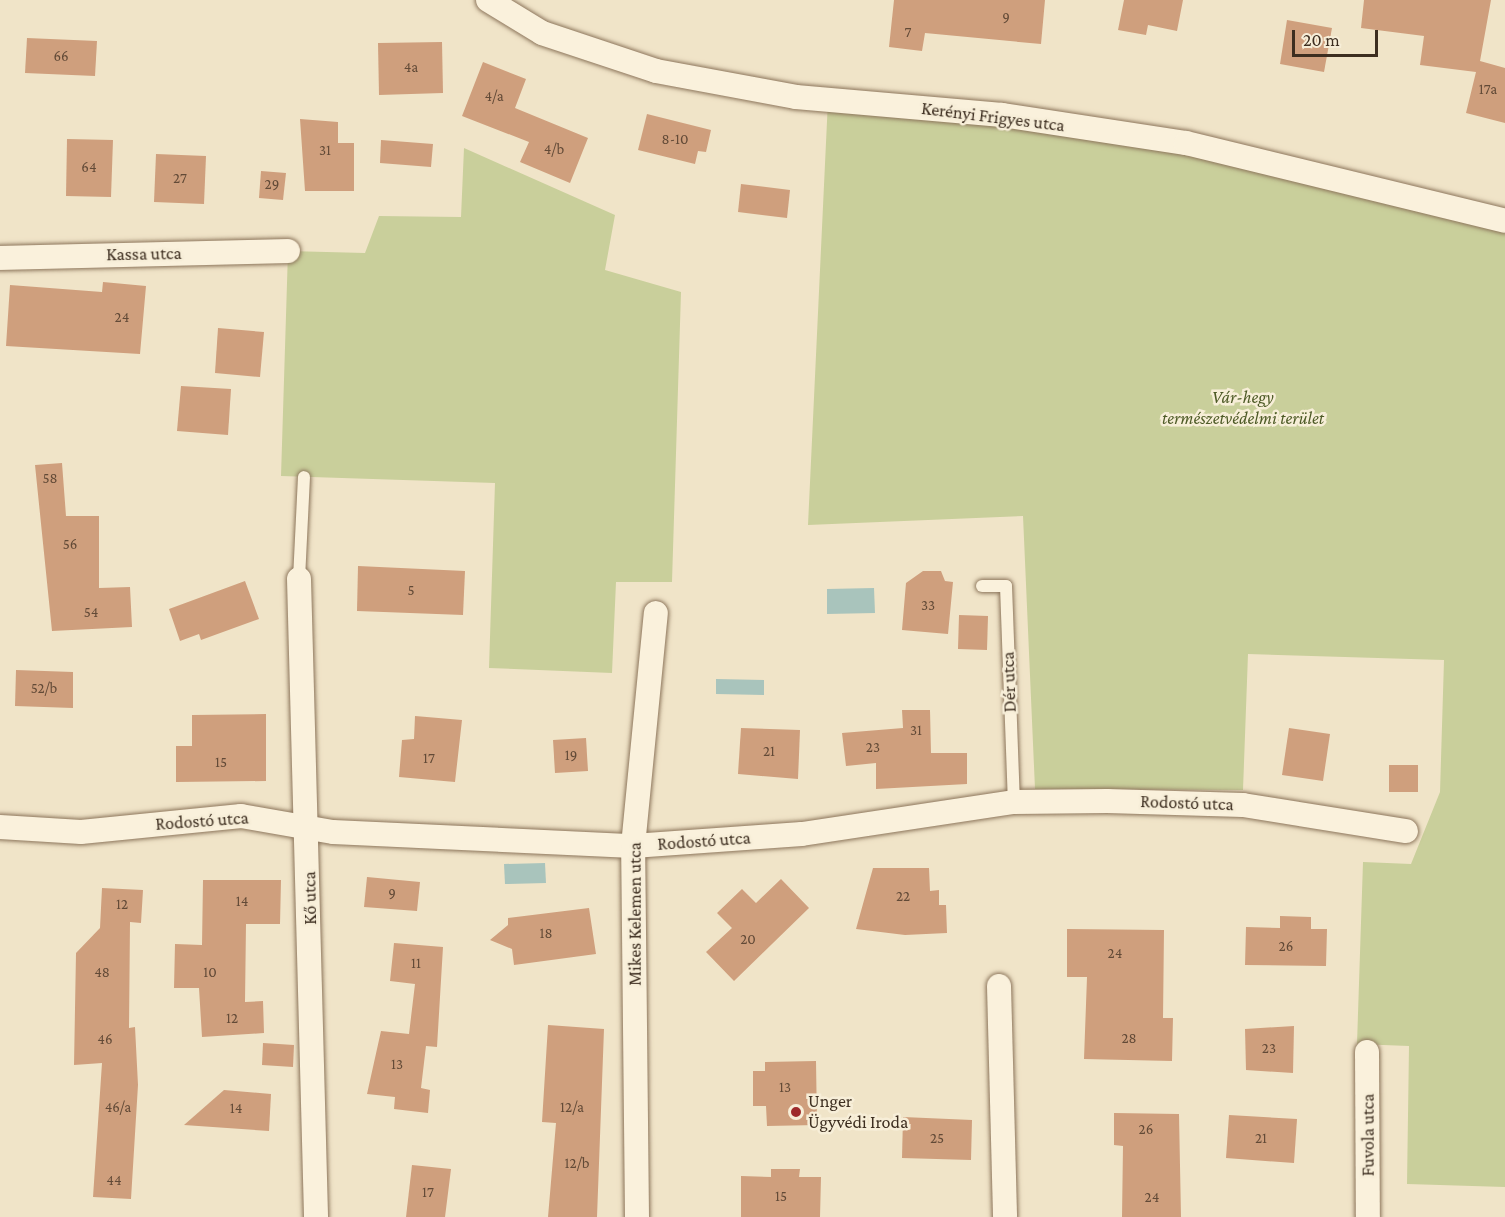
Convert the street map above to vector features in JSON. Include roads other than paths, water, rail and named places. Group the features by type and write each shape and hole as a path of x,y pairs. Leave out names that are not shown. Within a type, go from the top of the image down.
{"street":[{"name":"Kerényi Frigyes utca","path":"488,0 542,33 656,71 796,98 1002,115 1186,143 1505,221"},
{"name":"Kassa utca","path":"0,258 288,251"},
{"name":"Kő utca","path":"299,579 309,827 316,1217"},
{"name":"Mikes Kelemen utca","path":"637,1217 633,846 656,613"},
{"name":"Rodostó utca","path":"0,827 81,831 241,816 309,827 633,846 802,834 1014,802 1243,805 1406,831"},
{"path":"999,986 1005,1217"},
{"name":"Fuvola utca","path":"1367,1052 1368,1217"}],"lane":[{"path":"299,579 304,477"},
{"name":"Dér utca","path":"982,586 1006,586 1014,802"}],"water":[{"path":"874,588 875,613 827,614 827,589"},
{"path":"716,679 764,680 764,695 716,694"},
{"path":"545,863 546,883 505,884 504,864"}],"place":[{"name":"Unger Ügyvédi Iroda","path":"796,1112"}],"park label":[{"name":"Vár-hegy természetvédelmi terület","path":"1243,408"}]}
